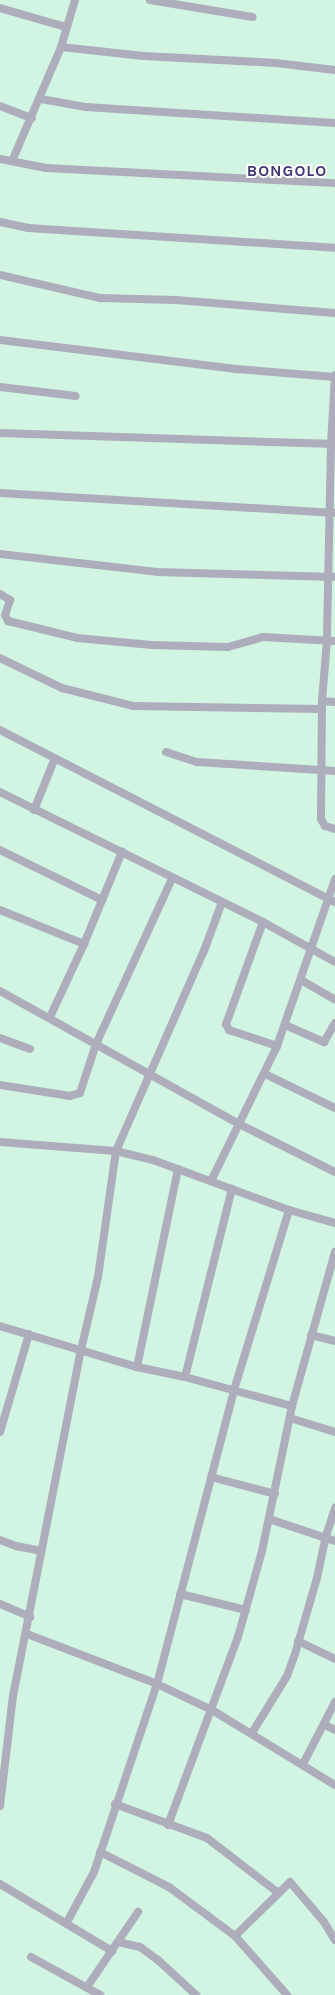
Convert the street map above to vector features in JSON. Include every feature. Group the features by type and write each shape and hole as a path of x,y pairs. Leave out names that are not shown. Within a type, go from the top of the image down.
{"street":[{"path":"12,161 41,99 61,47 74,0"},
{"path":"150,0 253,17"},
{"path":"0,8 66,27"},
{"path":"61,47 144,56 276,63 335,70"},
{"path":"41,99 86,107 335,123"},
{"path":"0,106 32,118"},
{"path":"0,158 46,168 335,183"},
{"path":"0,222 28,228 335,248"},
{"path":"0,275 100,298 176,300 335,313"},
{"path":"0,340 236,369 335,376 331,640 322,705 321,819 325,826 335,829"},
{"path":"0,386 76,396"},
{"path":"0,433 333,444"},
{"path":"0,493 333,512"},
{"path":"0,554 156,572 332,577"},
{"path":"0,594 10,600 5,615 8,621 77,638 152,646 228,647 263,638 331,640"},
{"path":"0,658 62,688 133,706 322,705 335,702"},
{"path":"0,730 331,901"},
{"path":"166,752 197,762 335,771"},
{"path":"34,810 55,758"},
{"path":"0,792 122,852 172,879 263,922 335,962"},
{"path":"0,850 102,900"},
{"path":"50,1017 84,944 122,852"},
{"path":"0,1085 78,1096 96,1044 172,879"},
{"path":"211,1181 265,1074 277,1046 331,901 335,880"},
{"path":"0,1806 13,1696 27,1634 81,1350 98,1277 116,1151 204,951 222,902"},
{"path":"0,910 84,944"},
{"path":"263,922 226,1024 229,1030 277,1046"},
{"path":"302,980 335,1000"},
{"path":"0,991 50,1017 239,1124 335,1172"},
{"path":"285,1025 324,1042 335,1023"},
{"path":"0,1038 30,1049"},
{"path":"265,1074 335,1108"},
{"path":"0,1142 116,1151 152,1160 289,1210 335,1223"},
{"path":"137,1367 178,1169"},
{"path":"185,1377 232,1190"},
{"path":"67,1922 94,1872 115,1804 157,1684 234,1390 289,1210"},
{"path":"168,1825 212,1710 246,1610 275,1494 292,1406 335,1252"},
{"path":"0,1326 137,1367 185,1377 292,1406"},
{"path":"0,1432 29,1334"},
{"path":"311,1334 335,1341"},
{"path":"290,1418 335,1432"},
{"path":"210,1477 275,1494"},
{"path":"252,1733 287,1676 317,1578 325,1539 335,1508"},
{"path":"269,1519 325,1539 335,1541"},
{"path":"0,1540 16,1546 42,1551"},
{"path":"180,1594 246,1610"},
{"path":"0,1604 30,1617"},
{"path":"27,1634 157,1684 212,1710 303,1764 335,1785"},
{"path":"298,1641 335,1659"},
{"path":"303,1764 335,1702"},
{"path":"324,1725 335,1730"},
{"path":"115,1804 168,1825 207,1838 277,1892"},
{"path":"100,1852 169,1887 235,1936 287,1995"},
{"path":"235,1936 277,1892 287,1883 292,1883 335,1940"},
{"path":"0,1884 67,1922 112,1951"},
{"path":"87,1987 138,1912"},
{"path":"118,1942 140,1948 158,1960 196,1995"},
{"path":"30,1956 100,1995"}],"district":[{"name":"BONGOLO","path":"287,171"}]}
